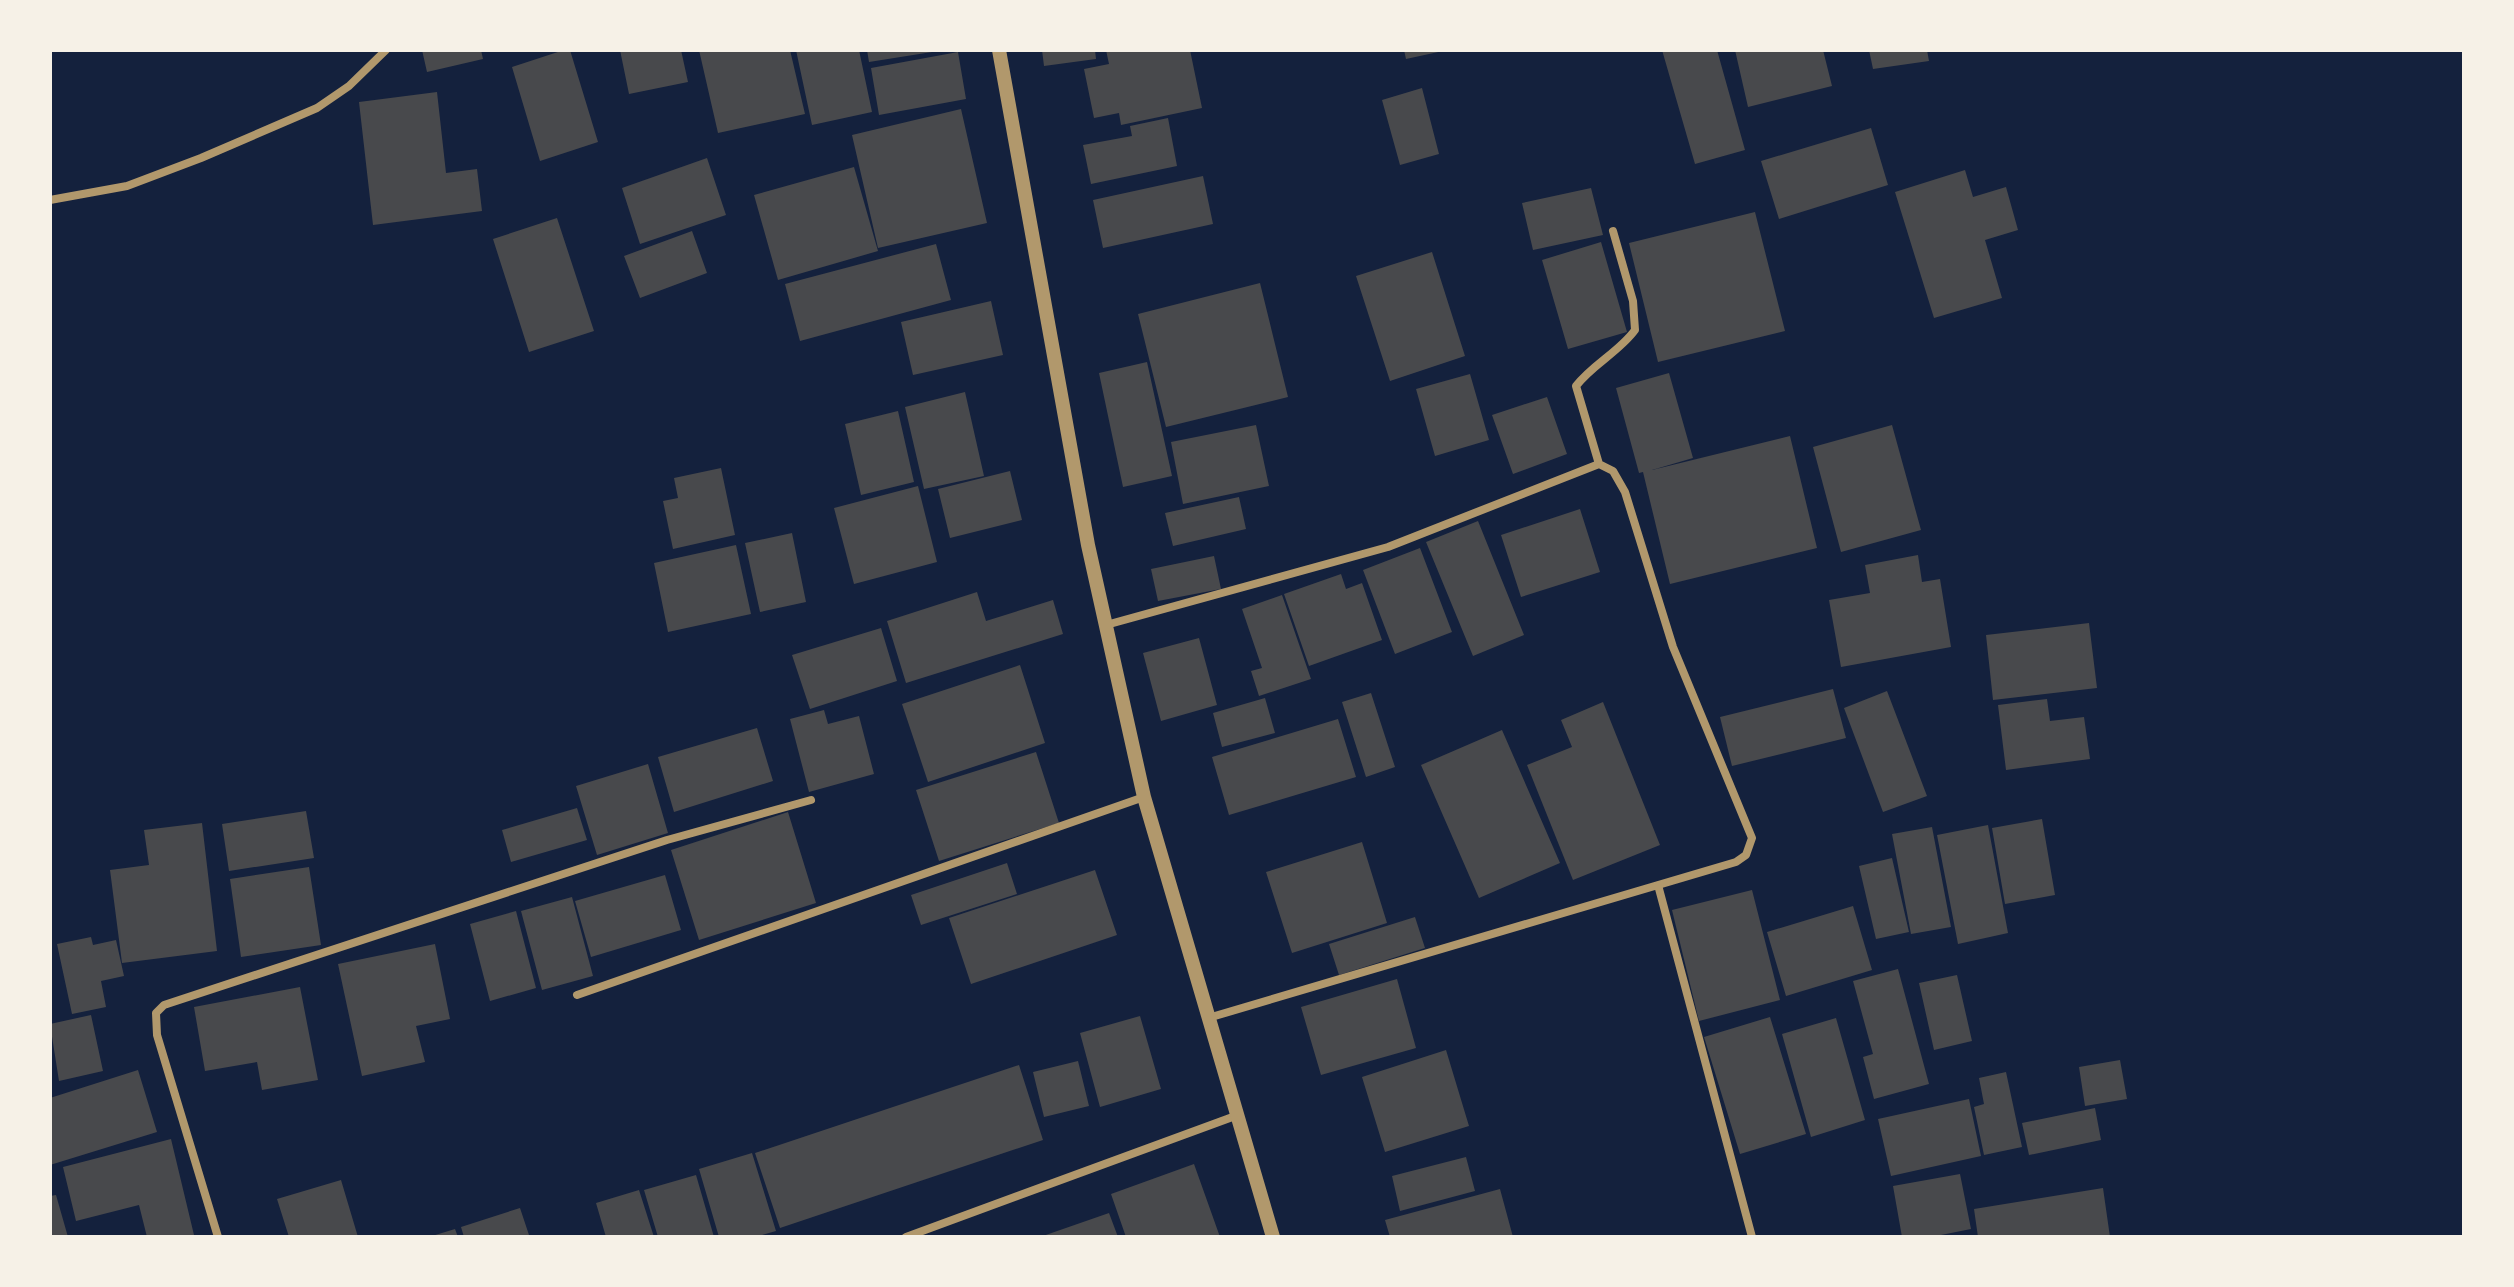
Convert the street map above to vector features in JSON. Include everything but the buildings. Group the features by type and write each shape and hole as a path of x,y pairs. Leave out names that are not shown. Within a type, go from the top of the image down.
{"street":[{"path":"50,200 127,186 317,108 349,86 386,50"},
{"path":"999,50 1106,625 1144,797 1273,1237"},
{"path":"1208,1018 1736,862 1746,855 1752,838 1673,647 1625,492 1613,471 1599,464 1576,386 1589,370 1628,340 1635,330 1633,301 1613,231"},
{"path":"1106,625 1388,547 1599,464"},
{"path":"577,995 1144,797"},
{"path":"218,1237 157,1035 156,1013 164,1005 667,840 811,800"},
{"path":"1658,885 1752,1237"},
{"path":"906,1237 1238,1115"}]}
